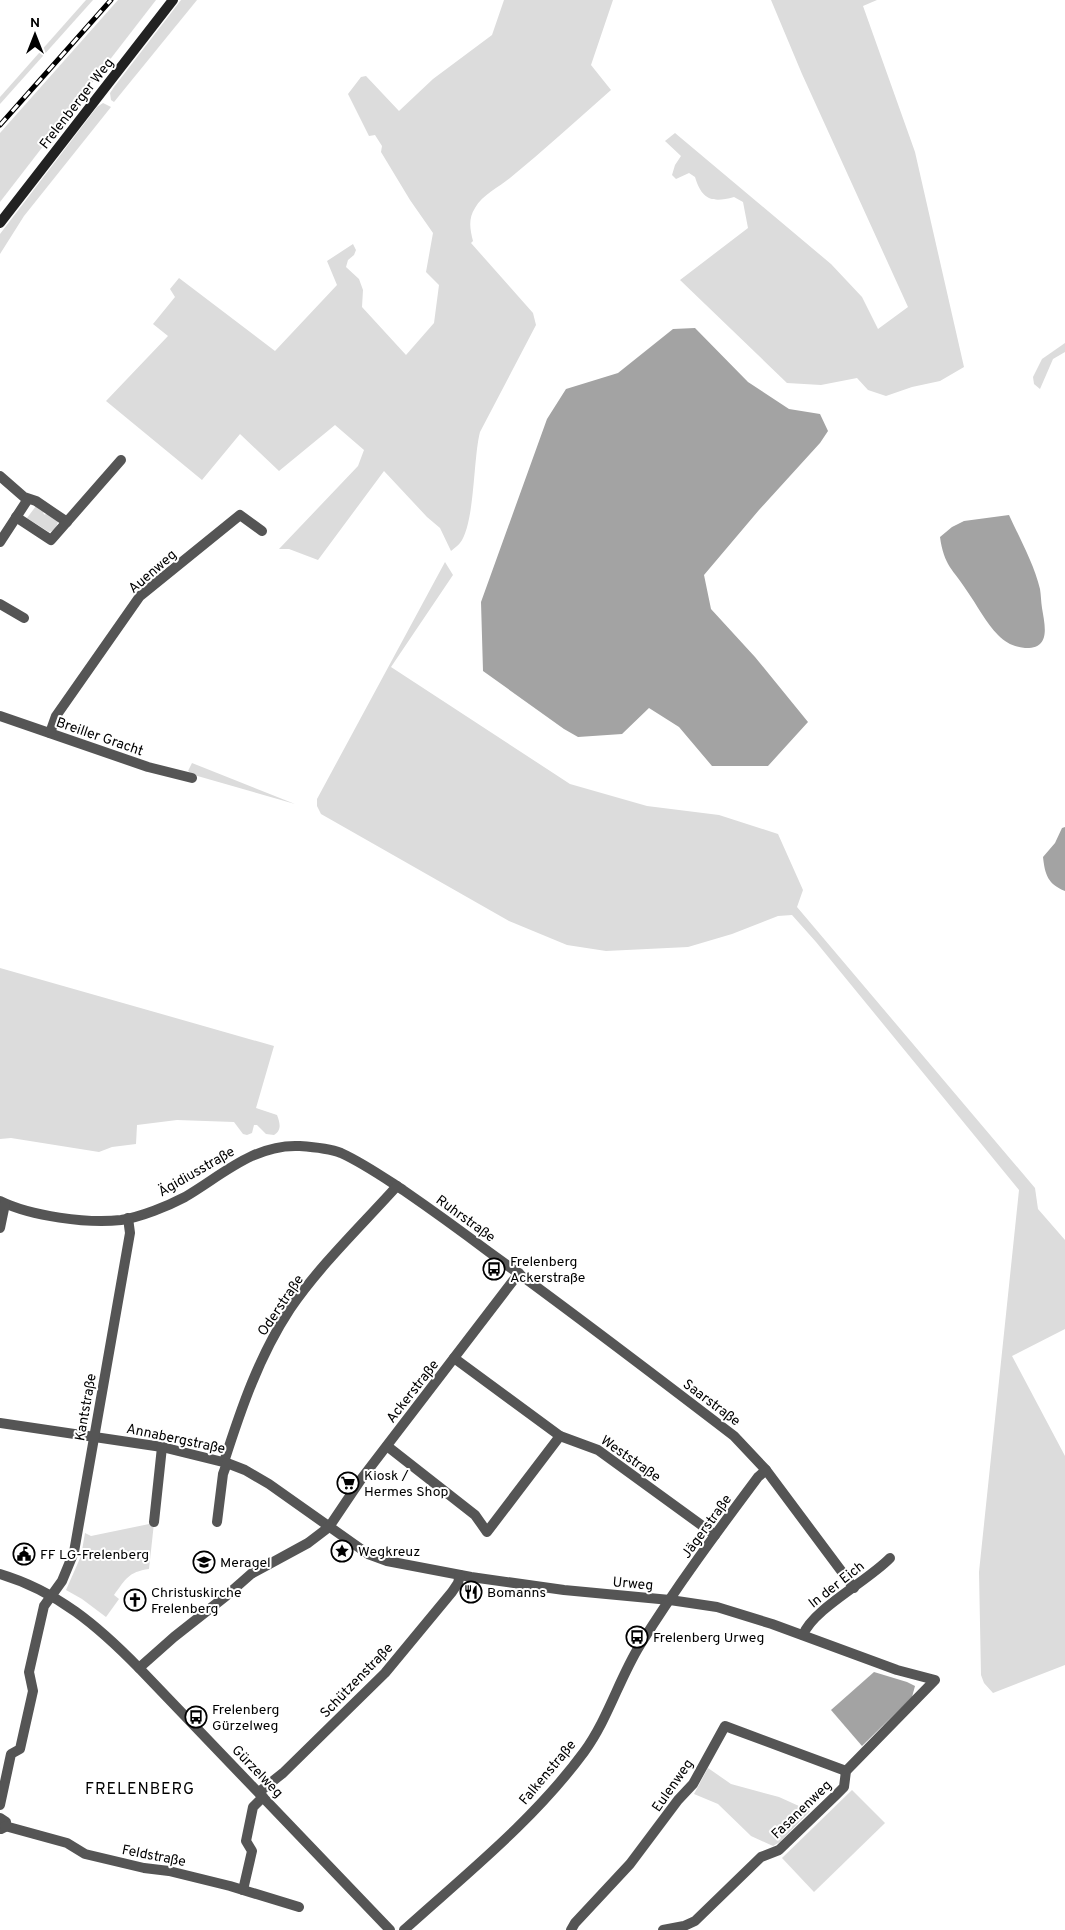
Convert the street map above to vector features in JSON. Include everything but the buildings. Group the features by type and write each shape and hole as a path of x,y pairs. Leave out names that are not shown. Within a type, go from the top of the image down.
{"main road":[{"name":"Frelenberger Weg","path":"0,223 173,0"}],"street":[{"path":"16,517 52,540 121,460"},
{"path":"0,476 28,499 36,501 67,522"},
{"path":"0,542 28,499"},
{"name":"Auenweg","path":"50,733 56,716 140,596 240,515 262,531"},
{"path":"0,604 24,618"},
{"name":"Breiller Gracht","path":"0,716 148,767 192,778"},
{"name":"Ägidiusstraße","path":"2,1202 38,1213 68,1218 107,1220 128,1218 184,1197 240,1161 280,1147 319,1148 339,1152 379,1173 397,1186"},
{"name":"Ruhrstraße","path":"397,1186 519,1273"},
{"name":"Oderstraße","path":"217,1522 225,1462 253,1379 266,1350 287,1314 312,1280 397,1186"},
{"path":"0,1228 2,1202"},
{"name":"Kantstraße","path":"0,1805 11,1754 20,1749 33,1691 29,1672 44,1606 62,1581 74,1552 130,1234 128,1218"},
{"name":"Ackerstraße","path":"330,1527 362,1478 519,1273"},
{"name":"Saarstraße","path":"519,1273 734,1436 755,1456 854,1588"},
{"name":"Weststraße","path":"454,1358 560,1436 598,1450 715,1535"},
{"name":"Annabergstraße","path":"0,1423 162,1447 225,1462 245,1470 269,1484 330,1527"},
{"path":"387,1446 475,1515 487,1532 560,1436"},
{"path":"154,1522 162,1447"},
{"name":"Jägerstraße","path":"670,1600 715,1535 766,1470"},
{"path":"139,1668 251,1574 308,1543 330,1527"},
{"name":"Urweg","path":"330,1527 368,1554 387,1561 460,1575 564,1590 670,1600 720,1608 746,1614 897,1670 935,1680"},
{"name":"In der Eich","path":"803,1635 807,1626 824,1610 882,1567 890,1558"},
{"name":"Gürzelweg","path":"0,1574 24,1582 72,1607 139,1668 390,1930"},
{"name":"Schützenstraße","path":"261,1795 385,1673 452,1592 460,1575"},
{"name":"Falkenstraße","path":"404,1930 524,1821 566,1774 603,1722 634,1655 670,1600"},
{"name":"Fasanenweg","path":"663,1930 684,1926 695,1921 761,1857 779,1850 844,1787 846,1771 935,1680"},
{"name":"Eulenweg","path":"571,1930 575,1923 630,1864 678,1800 693,1784 725,1726 846,1771"},
{"path":"243,1890 252,1851 246,1841 253,1807 261,1795"},
{"name":"Feldstraße","path":"2,1824 67,1842 85,1854 144,1868 169,1871 299,1907"}],"shaded area":[{"path":"86,0 93,0 0,104 0,97"},
{"path":"118,0 156,0 0,202 0,133"},
{"path":"181,0 197,0 114,102 111,100 110,93 114,87"},
{"path":"504,0 613,0 591,65 611,90 510,178 482,199 471,216 470,228 473,241 471,243 533,313 536,325 480,432 471,507 465,534 459,544 451,551 440,528 427,517 384,471 318,560 289,549 279,549 358,466 364,450 335,425 279,471 240,434 202,480 106,401 168,336 153,324 175,297 170,289 179,278 275,351 337,285 327,261 353,244 356,250 354,255 348,260 346,267 359,279 363,290 362,307 406,355 434,323 439,285 426,272 433,233 410,200 381,152 382,146 375,135 369,136 348,94 361,77 366,76 399,111 433,79 492,35"},
{"path":"771,0 877,0 863,6 915,152 964,367 940,381 912,387 886,396 868,390 857,378 821,385 787,383 680,280 748,228 743,202 734,197 720,200 709,198 701,191 695,177 689,173 676,179 672,175 675,165 681,156 665,141 675,133 831,264 862,297 878,329 908,307 802,74"},
{"path":"103,103 111,107 24,216 0,254 0,234 97,107"},
{"path":"695,328 748,382 789,409 820,414 828,431 820,443 759,510 704,575 711,609 755,657 808,722 768,766 712,766 679,727 649,708 622,734 578,737 483,671 481,602 547,419 566,389 618,373 673,329"},
{"path":"1065,343 1065,352 1053,359 1040,389 1034,384 1033,377 1042,359"},
{"path":"36,506 45,511 43,513 45,515 47,512 58,522 54,530 49,532 27,518"},
{"path":"1009,515 1030,561 1040,589 1045,629 1043,641 1033,647 1025,648 1010,644 994,630 950,567 944,555 940,537 952,527 964,521"},
{"path":"445,562 453,575 391,667 570,784 647,806 719,815 778,834 803,890 797,907 1035,1188 1038,1209 1065,1240 1065,1329 1012,1356 1065,1456 1065,1665 993,1693 984,1683 981,1675 979,1572 1019,1190 816,942 792,915 778,916 732,934 688,947 606,951 567,945 509,921 321,814 317,806 317,799"},
{"path":"192,763 295,804 194,775 188,771"},
{"path":"1065,827 1065,891 1048,878 1043,857 1055,843 1062,828"},
{"path":"0,968 274,1046 256,1108 277,1115 278,1131 274,1135 266,1134 257,1125 254,1125 252,1133 247,1135 243,1134 234,1122 177,1120 137,1125 136,1144 112,1147 99,1152 11,1138 0,1139"},
{"path":"154,1523 149,1569 132,1574 125,1581 114,1595 119,1599 106,1617 66,1590 81,1556 85,1533 91,1536"},
{"path":"874,1672 915,1686 912,1697 862,1746 831,1710"},
{"path":"708,1768 731,1784 779,1797 810,1811 780,1842 773,1846 751,1836 718,1804 694,1794"},
{"path":"852,1790 885,1823 814,1892 782,1858"}],"railway":[{"path":"0,125 111,0"}],"place":[{"name":"Frelenberg Ackerstraße","path":"494,1269"},
{"name":"Kiosk / Hermes Shop","path":"348,1483"},
{"name":"Wegkreuz","path":"342,1551"},
{"name":"FF LG-Frelenberg","path":"24,1554"},
{"name":"Meragel","path":"204,1562"},
{"name":"Bomanns","path":"471,1592"},
{"name":"Christuskirche Frelenberg","path":"135,1600"},
{"name":"Frelenberg Urweg","path":"637,1637"},
{"name":"Frelenberg Gürzelweg","path":"196,1717"}],"district":[{"name":"FRELENBERG","path":"140,1788"}]}
